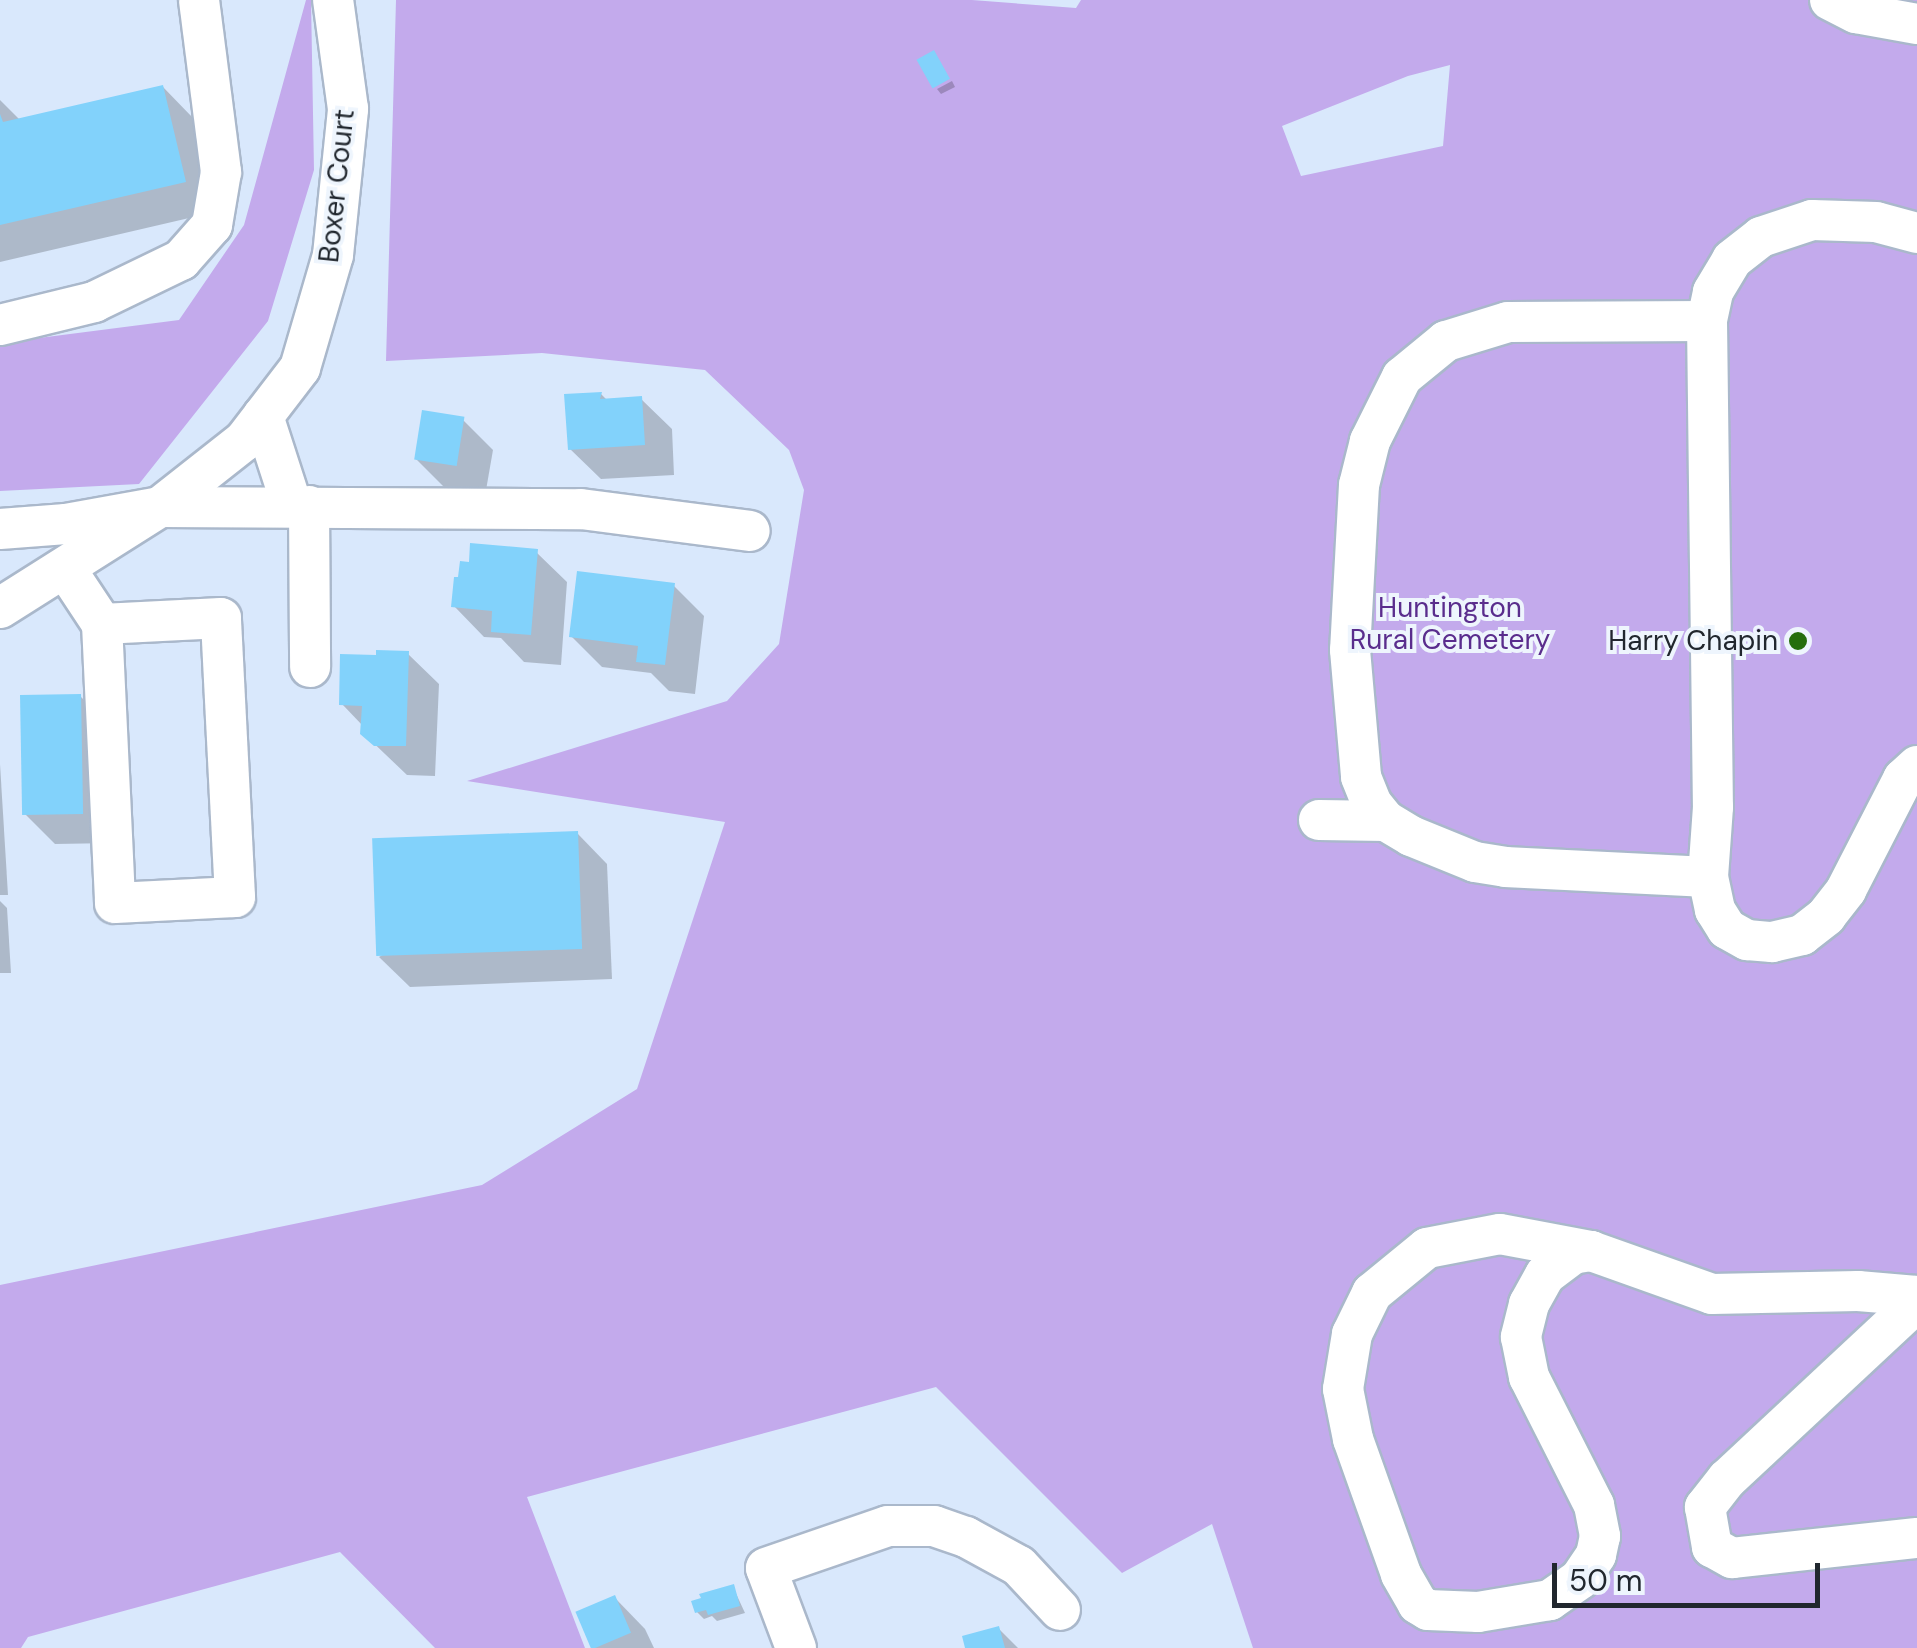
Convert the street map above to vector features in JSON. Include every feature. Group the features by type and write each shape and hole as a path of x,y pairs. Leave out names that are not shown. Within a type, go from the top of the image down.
{"street":[{"path":"0,325 94,302 180,260 212,225 221,172 198,0"},
{"name":"Boxer Court","path":"0,529 66,524 160,507 244,442 300,368 333,255 348,109 332,0"},
{"path":"1849,4 1917,24"},
{"path":"1917,233 1876,222 1812,220 1761,237 1732,260 1713,292 1707,322 1713,788 1708,876 1715,910 1727,929 1747,940 1772,942 1802,935 1826,916 1846,890 1902,779 1917,766"},
{"path":"1707,322 1508,322 1446,341 1402,377 1370,440 1359,485 1350,590 1350,650 1361,777 1372,804 1386,820 1411,836 1476,862 1554,871 1708,876"},
{"path":"263,416 300,506 310,667"},
{"path":"0,608 160,507 581,508 750,531"},
{"path":"65,568 102,624 115,903 235,898 222,618 102,624"},
{"path":"1319,820 1386,820"},
{"path":"1591,1251 1573,1254 1545,1276 1529,1304 1521,1337 1529,1377 1594,1505 1600,1536 1596,1555 1580,1579 1550,1600 1478,1612 1428,1610 1418,1604 1401,1574 1353,1439 1343,1389 1349,1348 1361,1314 1388,1275 1427,1248 1451,1240 1500,1234 1591,1251 1712,1294 1858,1291 1917,1299"},
{"path":"1917,1299 1727,1479 1705,1507 1712,1548 1732,1558 1917,1538"},
{"path":"796,1648 766,1568 888,1526 934,1526 966,1537 1019,1566 1060,1610"}],"green space":[{"path":"306,0 311,0 314,170 268,321 139,484 0,491 0,343 179,320 244,225"},
{"name":"Huntington Rural Cemetery","path":"396,0 972,0 1076,8 1081,0 1917,0 1917,1648 1253,1648 1212,1524 1122,1573 936,1387 527,1497 585,1648 435,1648 340,1552 28,1637 21,1648 0,1648 0,1285 482,1185 637,1089 725,822 467,781 727,701 779,644 804,490 789,450 705,370 542,353 386,361","holes":["1450,65 1443,146 1301,176 1282,126 1408,76"]}],"building":[{"path":"934,50 950,79 933,89 917,60"},
{"path":"163,85 186,182 0,225 0,114 3,122"},
{"path":"602,392 600,399 642,396 645,445 568,450 564,394"},
{"path":"422,410 464,417 457,466 414,459"},
{"path":"470,543 538,549 531,635 491,632 492,611 451,607 454,577 458,577 460,561 469,562"},
{"path":"577,571 675,583 665,665 636,662 638,646 569,637"},
{"path":"376,650 409,651 406,746 374,746 360,734 362,706 339,705 340,654 376,655"},
{"path":"81,694 83,814 22,815 20,695"},
{"path":"578,831 582,949 376,956 372,838"},
{"path":"734,1584 740,1606 708,1615 706,1610 695,1613 691,1601 701,1598 699,1594"},
{"path":"615,1595 631,1633 591,1648 575,1612"},
{"path":"999,1626 1005,1648 965,1648 962,1636"}],"place":[{"name":"Harry Chapin","path":"1798,641"}]}
